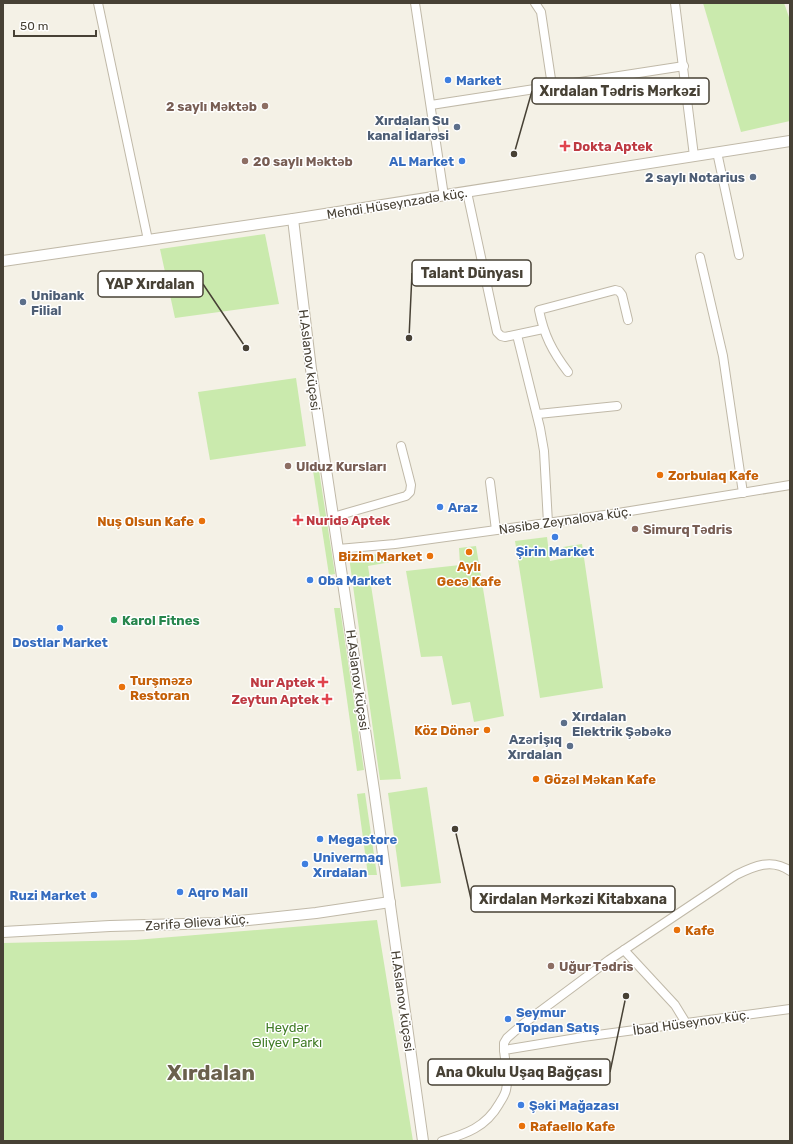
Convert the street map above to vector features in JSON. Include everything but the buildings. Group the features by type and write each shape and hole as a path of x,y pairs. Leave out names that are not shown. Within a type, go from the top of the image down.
{"street":[{"path":"98,3 148,240"},
{"path":"416,3 444,196"},
{"path":"535,3 541,12 552,86"},
{"path":"675,3 694,156"},
{"path":"431,105 684,66"},
{"name":"Mehdi Hüseynzadə küç.","path":"3,261 444,196 790,141"},
{"path":"717,152 740,255"},
{"path":"467,192 497,332 501,336 505,337 543,329"},
{"name":"H.Aslanov küçəsi","path":"293,219 311,369 390,902 423,1141"},
{"path":"700,257 723,356 743,493"},
{"path":"568,372 558,358 543,329 539,310 615,290 619,291 622,295 628,320"},
{"path":"517,335 538,414 544,451 548,523"},
{"path":"538,414 617,406"},
{"path":"333,517 406,496 410,492 411,485 401,446"},
{"path":"490,482 496,530"},
{"name":"Nəsibə Zeynalova küç.","path":"338,549 395,544 548,523 790,485"},
{"path":"442,1141 459,1136 476,1128 493,1114 504,1096 506,1089 504,1043 512,1033 624,950 736,875 751,868 768,864 777,864 790,870"},
{"name":"Zərifə Əlieva küç.","path":"3,932 110,926 220,923 316,913 390,902"},
{"path":"624,950 675,1004 686,1023"},
{"name":"İbad Hüseynov küç.","path":"504,1050 583,1037 790,1009"}],"green space":[{"path":"703,3 784,3 790,20 790,121 741,132"},
{"path":"265,234 279,304 175,318 160,249"},
{"path":"296,378 306,446 210,460 198,392"},
{"path":"312,464 318,464 335,574 329,575"},
{"path":"547,537 550,561 565,558 563,547 582,544 603,688 540,698 515,541"},
{"path":"476,546 504,716 474,722 470,702 452,705 442,656 421,657 406,571 460,565 459,548"},
{"path":"390,553 391,562 368,566 401,779 380,780 349,557"},
{"path":"334,608 340,608 364,770 357,771"},
{"path":"427,787 441,883 401,887 388,793"},
{"path":"365,793 377,875 368,875 357,794"},
{"name":"Heydər Əliyev Parkı","path":"377,920 413,1141 3,1141 3,943 135,940"}],"place":[{"name":"Market","path":"448,80"},
{"name":"2 saylı Məktəb","path":"265,106"},
{"name":"Xırdalan Su kanal İdarəsi","path":"457,127"},
{"name":"Dokta Aptek","path":"565,146"},
{"name":"Xırdalan Tədris Mərkəzi","path":"514,154"},
{"name":"20 saylı Məktəb","path":"245,161"},
{"name":"AL Market","path":"462,161"},
{"name":"2 saylı Notarius","path":"753,177"},
{"name":"Unibank Filial","path":"23,302"},
{"name":"Talant Dünyası","path":"409,338"},
{"name":"YAP Xırdalan","path":"246,348"},
{"name":"Ulduz Kursları","path":"288,466"},
{"name":"Zorbulaq Kafe","path":"660,475"},
{"name":"Araz","path":"440,507"},
{"name":"Nuridə Aptek","path":"298,520"},
{"name":"Nuş Olsun Kafe","path":"202,521"},
{"name":"Simurq Tədris","path":"635,529"},
{"name":"Şirin Market","path":"555,537"},
{"name":"Aylı Gecə Kafe","path":"469,552"},
{"name":"Bizim Market","path":"430,556"},
{"name":"Oba Market","path":"310,580"},
{"name":"Karol Fitnes","path":"114,620"},
{"name":"Dostlar Market","path":"60,628"},
{"name":"Nur Aptek","path":"323,682"},
{"name":"Turşməzə Restoran","path":"122,687"},
{"name":"Zeytun Aptek","path":"327,699"},
{"name":"Xırdalan Elektrik Şəbəkə","path":"564,723"},
{"name":"Köz Dönər","path":"487,730"},
{"name":"Azərİşıq Xırdalan","path":"570,746"},
{"name":"Gözəl Məkan Kafe","path":"536,779"},
{"name":"Xirdalan Mərkəzi Kitabxana","path":"455,829"},
{"name":"Megastore","path":"320,839"},
{"name":"Univermaq Xırdalan","path":"305,864"},
{"name":"Aqro Mall","path":"180,892"},
{"name":"Ruzi Market","path":"94,895"},
{"name":"Kafe","path":"677,930"},
{"name":"Uğur Tədris","path":"551,966"},
{"name":"Ana Okulu Uşaq Bağçası","path":"626,996"},
{"name":"Seymur Topdan Satış","path":"508,1019"},
{"name":"Şəki Mağazası","path":"521,1105"},
{"name":"Rafaello Kafe","path":"522,1126"}],"district":[{"name":"Xırdalan","path":"211,1073"}]}
